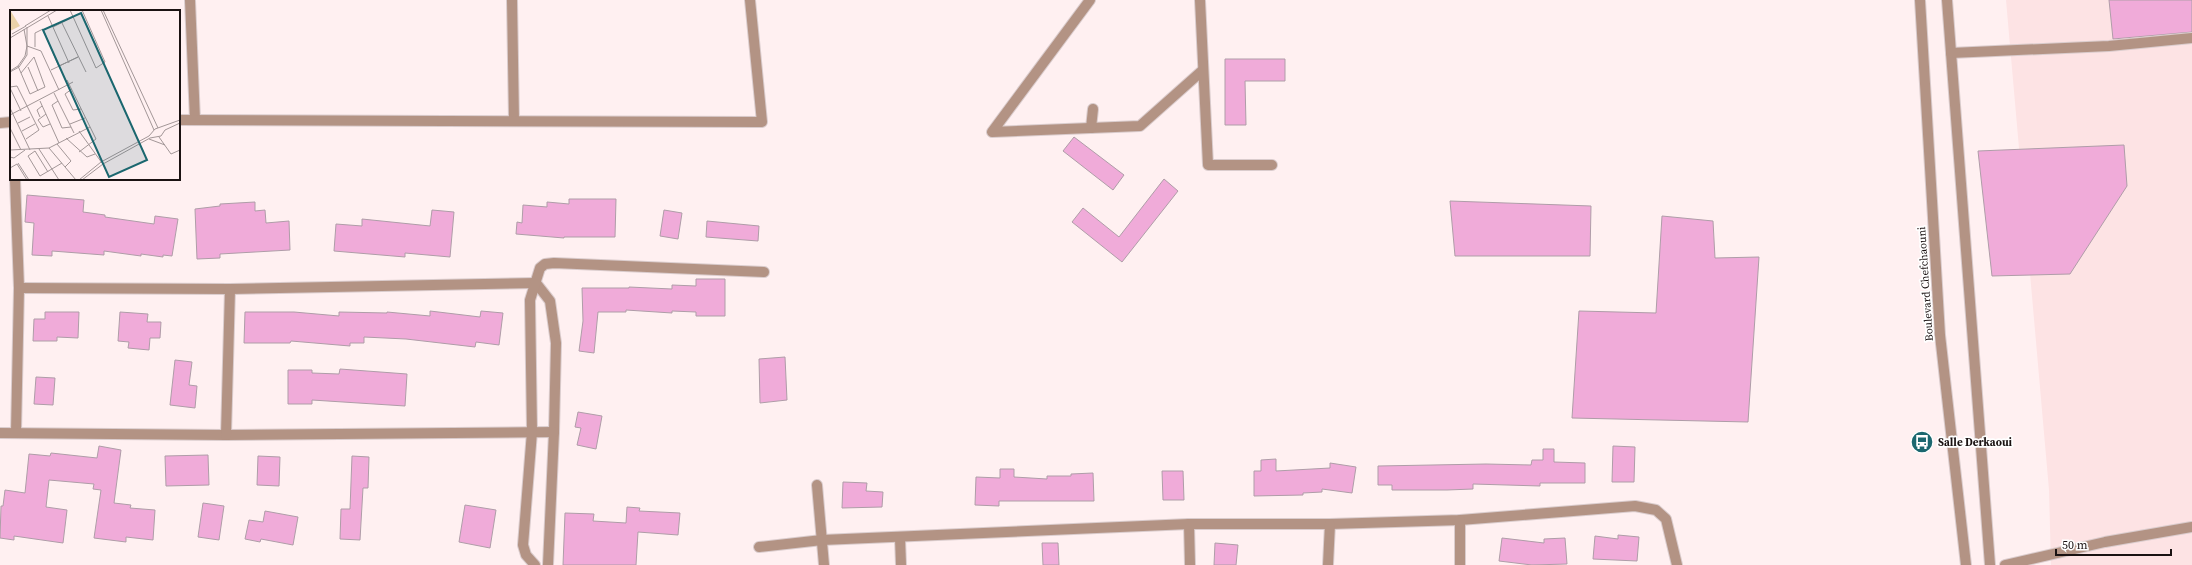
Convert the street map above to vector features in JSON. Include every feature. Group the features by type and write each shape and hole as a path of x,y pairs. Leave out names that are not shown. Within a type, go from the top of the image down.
{"street":[{"path":"190,0 195,120"},
{"path":"512,0 514,121"},
{"path":"180,120 762,122 750,0"},
{"path":"1090,0 992,132 1140,126 1203,70"},
{"path":"1200,0 1208,165 1272,165"},
{"name":"Boulevard Chefchaouni","path":"1920,0 1940,336 1966,565"},
{"path":"1946,0 1990,565"},
{"path":"1951,53 2109,46 2192,38"},
{"path":"1091,128 1093,109"},
{"path":"0,123 10,122"},
{"path":"15,180 19,288 16,433"},
{"path":"535,565 526,555 523,545 532,432 530,300 540,268 545,264 554,263 764,272"},
{"path":"19,288 230,289 536,283"},
{"path":"536,283 550,301 556,343 554,432 548,565"},
{"path":"226,435 230,289"},
{"path":"0,433 226,435 554,432"},
{"path":"817,485 824,565"},
{"path":"760,547 822,540 900,538 1189,524 1330,524 1460,520 1635,506 1656,510 1666,519 1677,565"},
{"path":"1460,520 1460,565"},
{"path":"1189,524 1190,565"},
{"path":"1328,565 1330,524"},
{"path":"2006,565 2097,544 2192,527"},
{"path":"900,538 901,565"}],"shaded area":[{"path":"2006,0 2192,0 2192,565 2051,565 2049,490"}],"building":[{"path":"2109,0 2192,0 2192,32 2113,39"},
{"path":"1225,59 1285,59 1285,81 1245,81 1246,125 1225,125"},
{"path":"1074,137 1124,175 1113,190 1063,151"},
{"path":"2124,145 2127,186 2070,274 1992,276 1978,151"},
{"path":"1164,179 1178,191 1122,262 1072,222 1083,208 1119,237"},
{"path":"27,195 84,200 83,212 105,215 105,217 154,224 155,216 178,219 172,256 163,255 163,257 141,254 141,256 104,251 104,255 52,251 52,256 32,255 34,223 25,222"},
{"path":"569,199 616,199 615,237 564,238 516,234 517,222 522,223 523,205 547,207 547,202 569,204"},
{"path":"1450,201 1591,206 1590,256 1455,256"},
{"path":"255,202 255,211 265,210 266,223 289,221 290,250 220,254 220,258 197,259 195,209 220,206 220,204"},
{"path":"432,210 454,212 450,257 405,253 405,257 334,251 336,224 362,226 362,219 430,226"},
{"path":"664,210 682,213 678,239 660,236"},
{"path":"1662,216 1713,221 1715,258 1759,257 1748,422 1572,418 1579,311 1656,313"},
{"path":"707,221 759,226 758,241 706,237"},
{"path":"696,279 725,279 725,316 696,316 696,312 672,311 672,313 626,310 626,312 598,312 594,353 579,351 583,321 582,288 629,287 672,289 672,285 696,286"},
{"path":"430,311 480,317 481,311 503,313 499,345 476,342 475,347 406,339 364,337 364,343 350,343 350,346 291,341 290,343 244,343 245,312 294,312 339,316 339,312 387,312 430,316"},
{"path":"45,312 79,312 78,338 57,337 57,341 33,341 34,319 45,319"},
{"path":"120,312 148,314 147,322 161,322 160,338 150,338 149,350 128,348 129,342 118,341"},
{"path":"785,357 787,400 760,403 759,359"},
{"path":"175,360 192,362 189,385 197,386 195,408 170,405"},
{"path":"340,369 407,374 405,406 312,400 312,404 288,404 288,370 312,370 312,373 339,374"},
{"path":"36,377 55,378 53,405 34,404"},
{"path":"578,412 602,416 596,449 577,445 581,428 575,427"},
{"path":"99,446 121,450 114,503 131,505 130,508 155,510 153,540 126,537 126,542 94,538 101,490 93,489 94,484 49,480 46,507 67,510 63,543 14,536 14,540 0,538 1,506 3,506 5,490 25,493 29,454 50,456 51,453 97,458"},
{"path":"1613,446 1635,447 1634,482 1612,482"},
{"path":"1543,449 1554,449 1554,462 1585,463 1585,483 1540,483 1540,486 1473,484 1473,489 1447,490 1392,490 1392,485 1378,485 1378,466 1486,464 1531,465 1532,460 1543,460"},
{"path":"208,455 209,485 166,486 165,456"},
{"path":"258,456 280,457 279,486 257,485"},
{"path":"352,456 369,457 368,488 363,488 360,540 340,539 341,509 350,509"},
{"path":"1276,459 1276,471 1330,468 1330,463 1356,467 1352,493 1322,489 1322,492 1303,493 1303,495 1254,496 1254,471 1261,471 1261,460"},
{"path":"1000,469 1014,469 1014,477 1047,479 1047,476 1071,476 1071,474 1093,473 1094,501 999,501 999,506 975,505 976,477 1000,478"},
{"path":"1162,471 1183,471 1184,500 1163,500"},
{"path":"843,482 867,483 866,491 883,492 882,507 842,508"},
{"path":"203,503 224,506 219,540 198,537"},
{"path":"465,505 496,510 490,548 459,542"},
{"path":"627,507 640,508 639,511 680,513 678,535 638,532 636,565 563,565 565,513 594,514 593,521 626,523"},
{"path":"265,511 298,517 293,545 261,539 260,542 245,539 249,520 263,522"},
{"path":"1618,535 1639,537 1637,561 1593,559 1595,536 1618,539"},
{"path":"1502,538 1544,543 1544,539 1565,538 1567,564 1532,565 1499,561"},
{"path":"1042,543 1058,543 1059,565 1043,565"},
{"path":"1215,543 1238,545 1236,565 1214,565"}],"place":[{"name":"Salle Derkaoui","path":"1922,442"}]}
